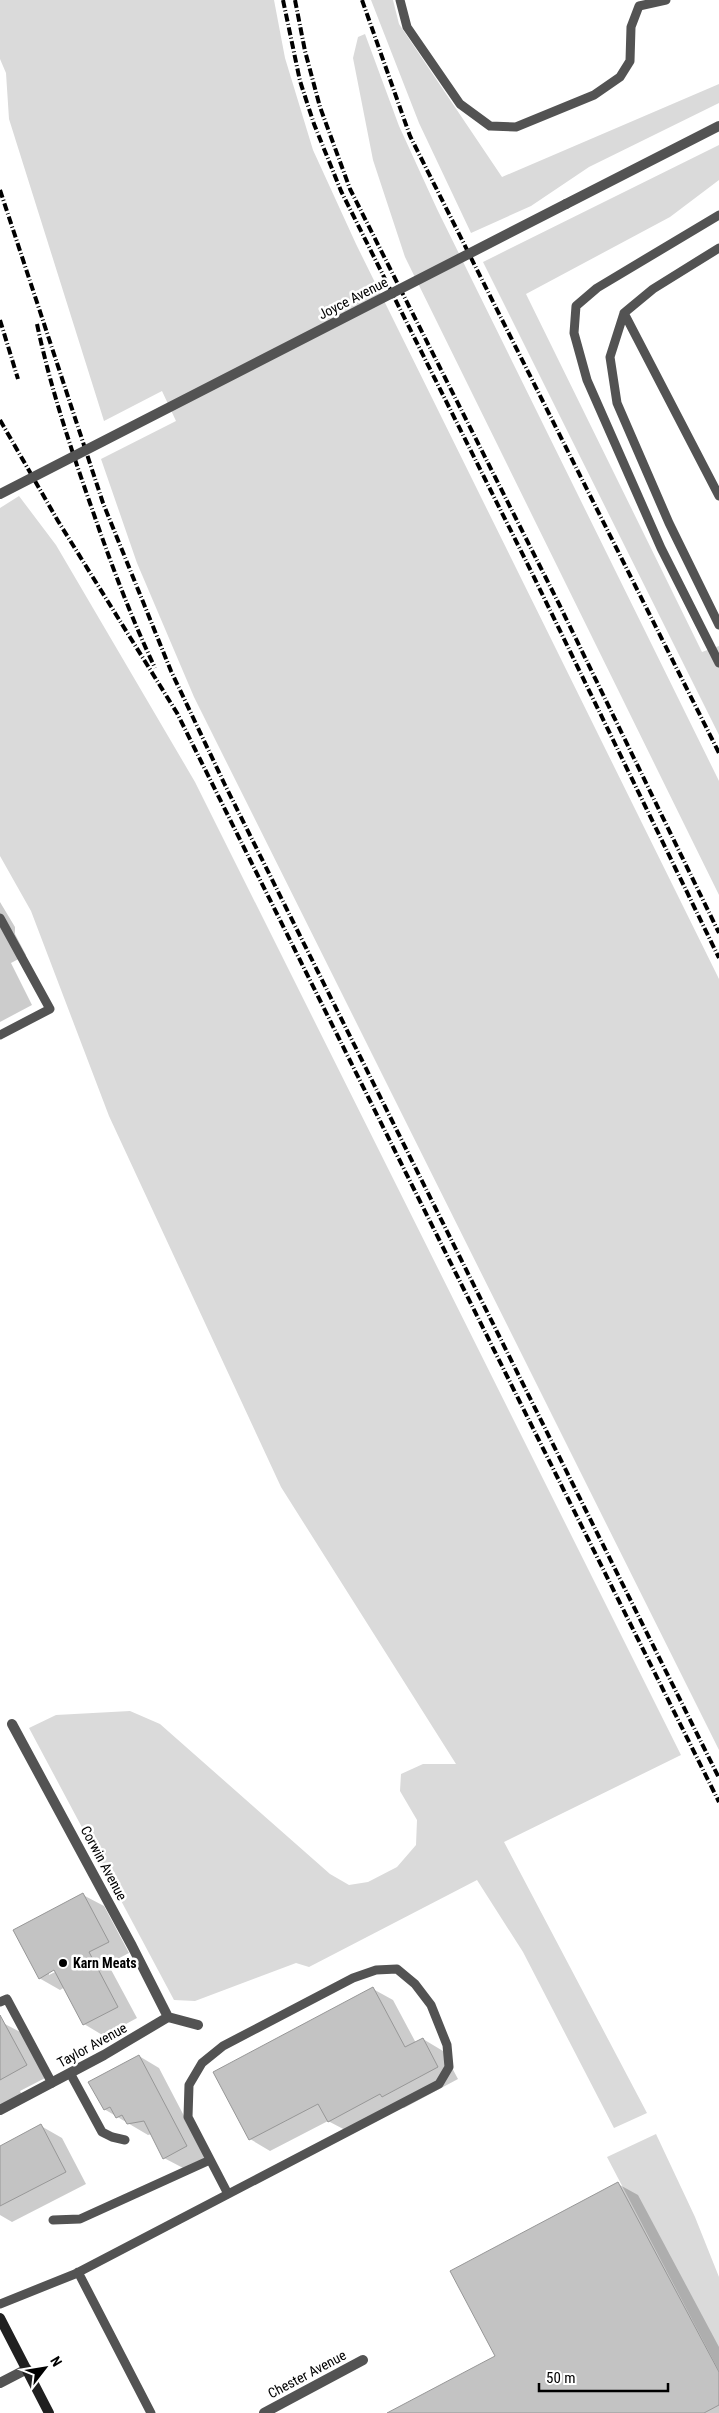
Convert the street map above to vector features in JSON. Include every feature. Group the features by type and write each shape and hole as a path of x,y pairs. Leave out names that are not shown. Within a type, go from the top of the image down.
{"main road":[{"path":"0,2318 49,2413"}],"street":[{"name":"Joyce Avenue","path":"0,494 719,126"},
{"name":"Corwin Avenue","path":"12,1724 132,1946 168,2017"},
{"path":"168,2017 198,2025"},
{"name":"Taylor Avenue","path":"0,2110 52,2083 168,2017"},
{"name":"Chester Avenue","path":"264,2413 363,2360"},
{"path":"0,2383 26,2369"}],"lane":[{"path":"400,0 407,27 460,104 490,126 516,127 594,95 620,77 630,61 631,27 639,6 666,0"},
{"path":"719,215 597,288 576,306 574,333 586,380 661,548 719,663"},
{"path":"719,248 653,288 624,313 610,357 617,403 669,522 719,625"},
{"path":"624,313 719,496"},
{"path":"0,918 50,1009 0,1035"},
{"path":"0,2304 78,2272 228,2194 439,2084 449,2067 447,2045 431,2005 415,1984 398,1969 376,1970 360,1975 223,2046 202,2062 189,2085 188,2117 228,2194"},
{"path":"0,2002 7,1998 52,2083"},
{"path":"70,2073 102,2132 125,2140"},
{"path":"53,2220 80,2219 210,2160"},
{"path":"78,2272 151,2413"}],"shaded area":[{"path":"0,0 274,0 285,58 313,150 356,244 719,979 719,1750 194,697 137,563 101,459 176,421 162,391 104,421 9,119 6,73 0,59"},
{"path":"371,0 393,0 399,24 502,177 719,84 719,103 589,167 531,206 471,233 419,123"},
{"path":"365,34 399,126 437,209 719,781 719,895 405,257 373,160 353,58 358,37"},
{"path":"719,145 719,180 670,217 526,294 702,652 719,646 719,735 483,262"},
{"path":"19,496 56,545 195,782 681,1755 504,1842 647,2113 614,2128 523,1952 477,1880 309,1967 296,1963 195,2001 174,2000 29,1728 56,1715 130,1711 160,1724 330,1874 349,1885 368,1882 397,1867 416,1845 417,1820 400,1791 401,1774 423,1764 456,1764 281,1487 109,1116 31,911 0,856 0,508"},
{"path":"656,2134 695,2217 719,2277 719,2371 607,2157"}],"building":[{"name":"Karn Meats","path":"83,1893 109,1942 89,1952 118,2007 83,2025 54,1970 39,1979 13,1930"},
{"path":"373,1987 405,2047 423,2038 438,2067 382,2097 380,2094 328,2122 318,2104 249,2140 213,2072"},
{"path":"0,2015 27,2065 0,2080"},
{"path":"139,2055 187,2146 163,2159 144,2121 127,2124 122,2115 116,2118 110,2107 104,2110 88,2082"},
{"path":"41,2124 66,2172 0,2206 0,2146"},
{"path":"618,2182 719,2372 719,2405 704,2413 387,2413 495,2356 450,2271"}],"railway":[{"path":"283,0 300,81 314,124 341,191 531,571 719,958"},
{"path":"295,0 305,51 320,107 350,189 559,604 719,933"},
{"path":"362,0 410,136 719,753"},
{"path":"0,190 103,503 171,671 225,785 719,1778"},
{"path":"0,320 18,379"},
{"path":"37,324 54,393 83,483 121,588 155,668"},
{"path":"0,420 58,521 177,713 719,1802"}],"place":[{"name":"Karn Meats","path":"63,1963"}]}
